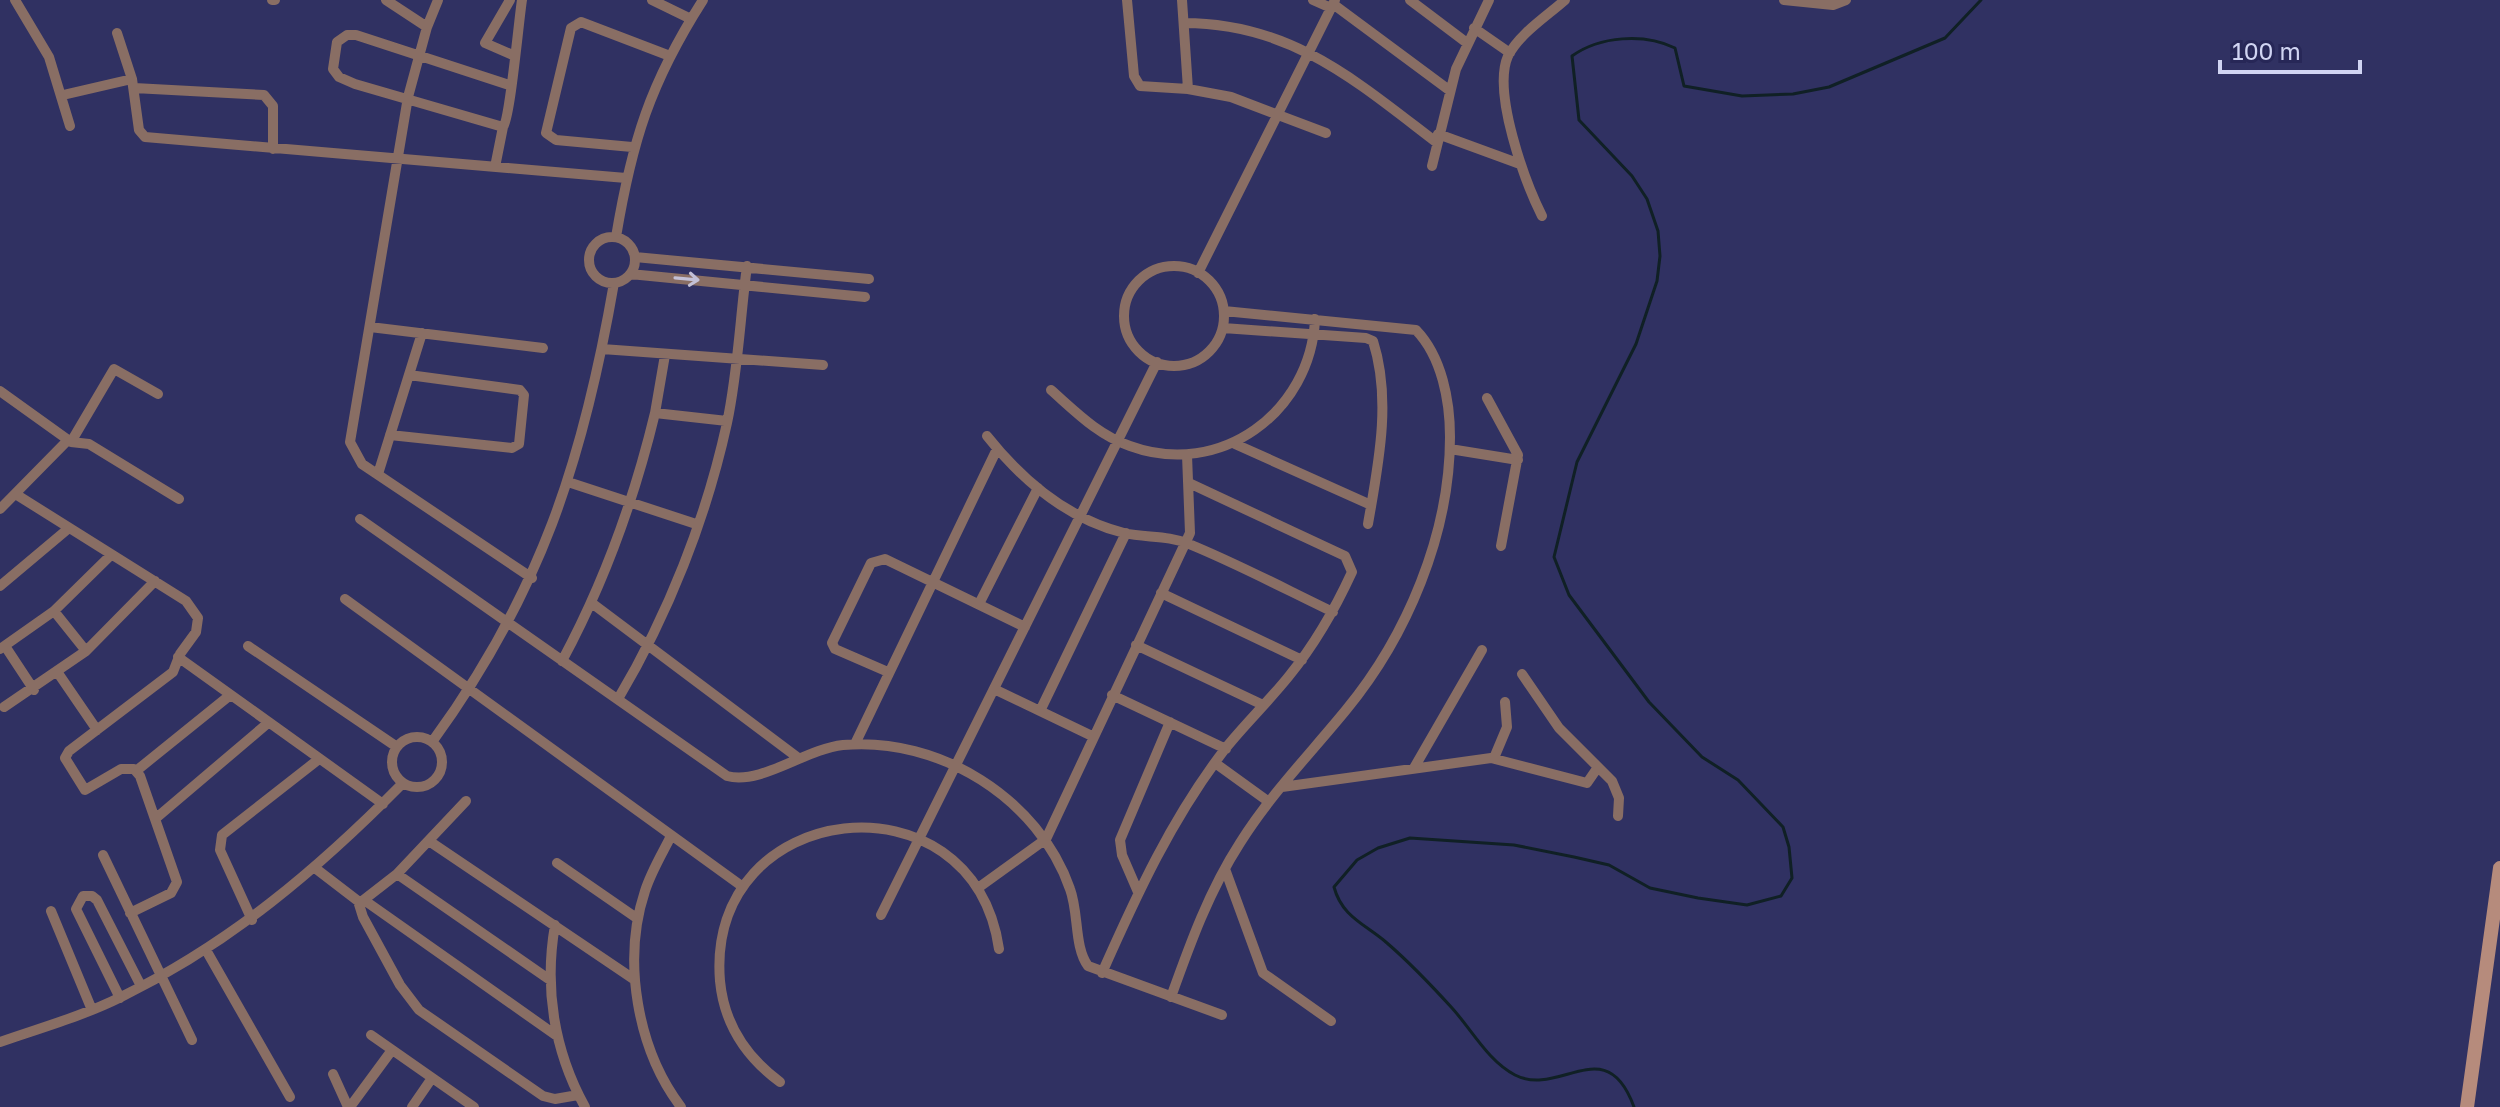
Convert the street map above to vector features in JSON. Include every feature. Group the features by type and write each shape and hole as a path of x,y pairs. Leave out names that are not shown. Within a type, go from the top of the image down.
{"street":[{"path":"15,0 40,39 63,95 70,126"},
{"path":"386,0 427,27"},
{"path":"438,0 427,27 408,97 349,436 358,459 532,578"},
{"path":"510,0 485,43 515,56"},
{"path":"495,167 503,127 510,112 509,85 522,0"},
{"path":"652,0 691,19"},
{"path":"616,237 632,147 670,56 703,0"},
{"path":"1127,0 1137,84 1147,89 1188,89 1231,97 1326,133"},
{"path":"1182,0 1188,89"},
{"path":"1313,0 1333,4 1449,90"},
{"path":"1410,0 1467,43"},
{"path":"1432,166 1449,90 1467,43 1489,0"},
{"path":"1542,216 1520,164 1505,81 1510,53 1565,0"},
{"path":"1784,0 1833,5 1846,0"},
{"path":"1198,273 1333,4"},
{"path":"632,147 556,140 546,133 571,28 581,22 670,56"},
{"path":"1184,23 1249,30 1309,52 1348,75 1437,138 1520,164"},
{"path":"1474,28 1510,53"},
{"path":"117,33 133,83 139,130 145,137 626,178"},
{"path":"503,127 339,77 333,69 337,42 347,35 356,35 509,85"},
{"path":"63,95 133,83 264,95 273,106 273,149"},
{"path":"630,274 635,257 629,244 616,237 601,239 588,259 599,279 614,283 630,274 865,297"},
{"path":"635,257 869,279"},
{"path":"618,699 649,646 696,524 727,421 747,266"},
{"path":"1180,266 1198,273 1215,287 1224,311 1223,328 1211,350 1197,360 1182,365 1157,362 1136,347 1128,333 1125,316 1131,292 1141,279 1163,267 1180,266"},
{"path":"432,742 470,690 532,578 568,482 602,349 614,283"},
{"path":"1171,997 1197,926 1225,869 1269,802 1360,693 1403,621 1435,540 1445,495 1450,449 1447,391 1419,333 1410,327 1224,311"},
{"path":"1051,390 1088,423 1118,441 1152,452 1187,455 1235,444 1265,423 1292,393 1305,370 1315,319"},
{"path":"370,327 543,348"},
{"path":"1223,328 1366,338 1374,343 1381,428 1368,524"},
{"path":"378,474 422,333"},
{"path":"602,349 823,365"},
{"path":"562,661 593,604 630,502 655,413 665,355"},
{"path":"881,915 1157,362"},
{"path":"0,509 70,441 114,369 158,394"},
{"path":"390,435 512,448 519,444 524,397 520,390 409,375"},
{"path":"2,396 70,441 89,444 179,499"},
{"path":"1487,398 1516,447 1518,460 1501,546"},
{"path":"655,413 727,421"},
{"path":"987,436 1038,488 1080,516 1126,533 1186,543 1333,612"},
{"path":"1235,444 1371,505"},
{"path":"855,744 997,449"},
{"path":"1450,449 1518,460"},
{"path":"978,888 1046,839 1092,736 1186,543 1191,526 1187,455"},
{"path":"568,482 696,524"},
{"path":"1102,973 1150,866 1215,763 1302,660 1333,612 1352,572 1348,558 1189,483"},
{"path":"979,604 1038,488"},
{"path":"17,495 186,601 198,618 193,638 178,657 170,675 65,758 81,787 90,789 124,768 136,771"},
{"path":"360,519 727,776 749,777 831,746 855,744 898,747 956,765 1009,801 1046,839 1071,892 1083,958 1091,969 1222,1015"},
{"path":"0,586 69,528"},
{"path":"1040,711 1126,533"},
{"path":"34,690 3,647 54,611 111,555"},
{"path":"888,672 835,649 832,640 874,561 885,559 1025,627"},
{"path":"4,707 34,690 86,651 155,581"},
{"path":"1161,593 1302,660"},
{"path":"345,599 743,887"},
{"path":"593,604 797,757"},
{"path":"54,611 86,651"},
{"path":"1136,645 1263,705"},
{"path":"248,646 397,747"},
{"path":"1414,768 1482,650"},
{"path":"178,657 383,804"},
{"path":"58,673 97,730"},
{"path":"1522,674 1559,728 1598,767 1617,792 1618,816"},
{"path":"994,689 1092,736"},
{"path":"1112,695 1226,749"},
{"path":"136,771 229,696"},
{"path":"1494,758 1507,727 1505,702"},
{"path":"1138,892 1122,855 1121,835 1170,722"},
{"path":"155,819 268,723"},
{"path":"416,737 432,742 442,764 435,779 420,787 403,783 392,762 397,747 416,737"},
{"path":"1282,787 1494,758 1585,783 1591,781 1598,767"},
{"path":"252,920 220,850 222,835 319,759"},
{"path":"1215,763 1269,802"},
{"path":"130,913 171,893 177,886 136,771"},
{"path":"0,1042 120,998 206,950 252,920 315,868 403,783"},
{"path":"362,902 397,874 466,801"},
{"path":"780,1082 752,1058 738,1038 721,991 722,938 743,887 779,851 827,829 880,827 919,839 953,861 978,888 991,913 999,949"},
{"path":"671,836 645,890 638,919 635,980 643,1023 656,1065 679,1106"},
{"path":"429,841 635,980"},
{"path":"103,855 192,1040"},
{"path":"557,863 638,919"},
{"path":"315,868 557,1036"},
{"path":"2467,1107 2500,868"},
{"path":"1225,869 1263,973 1331,1021"},
{"path":"397,874 550,980"},
{"path":"120,998 76,909 78,900 83,896 89,895 97,900 141,986"},
{"path":"362,902 363,917 400,985 419,1010 543,1096 555,1099 578,1095"},
{"path":"51,911 92,1010"},
{"path":"555,925 550,980 557,1036 585,1107"},
{"path":"206,950 290,1097"},
{"path":"371,1035 473,1107"},
{"path":"333,1074 349,1107 392,1050"},
{"path":"412,1107 432,1078"}],"waterway":[{"path":"1634,1107 1623,1084 1610,1073 1596,1069 1532,1080 1505,1069 1412,966 1348,913 1334,887 1357,860 1378,848 1410,838 1514,845 1609,865 1650,888 1747,905 1781,896 1792,878 1789,847 1783,827 1738,780 1702,757 1649,702 1569,595 1554,557 1577,462 1636,344 1657,281 1660,256 1658,231 1647,199 1632,176 1579,120 1572,56 1609,41 1650,40 1675,48 1684,86 1742,96 1793,94 1829,87 1945,38 1981,0"}]}
